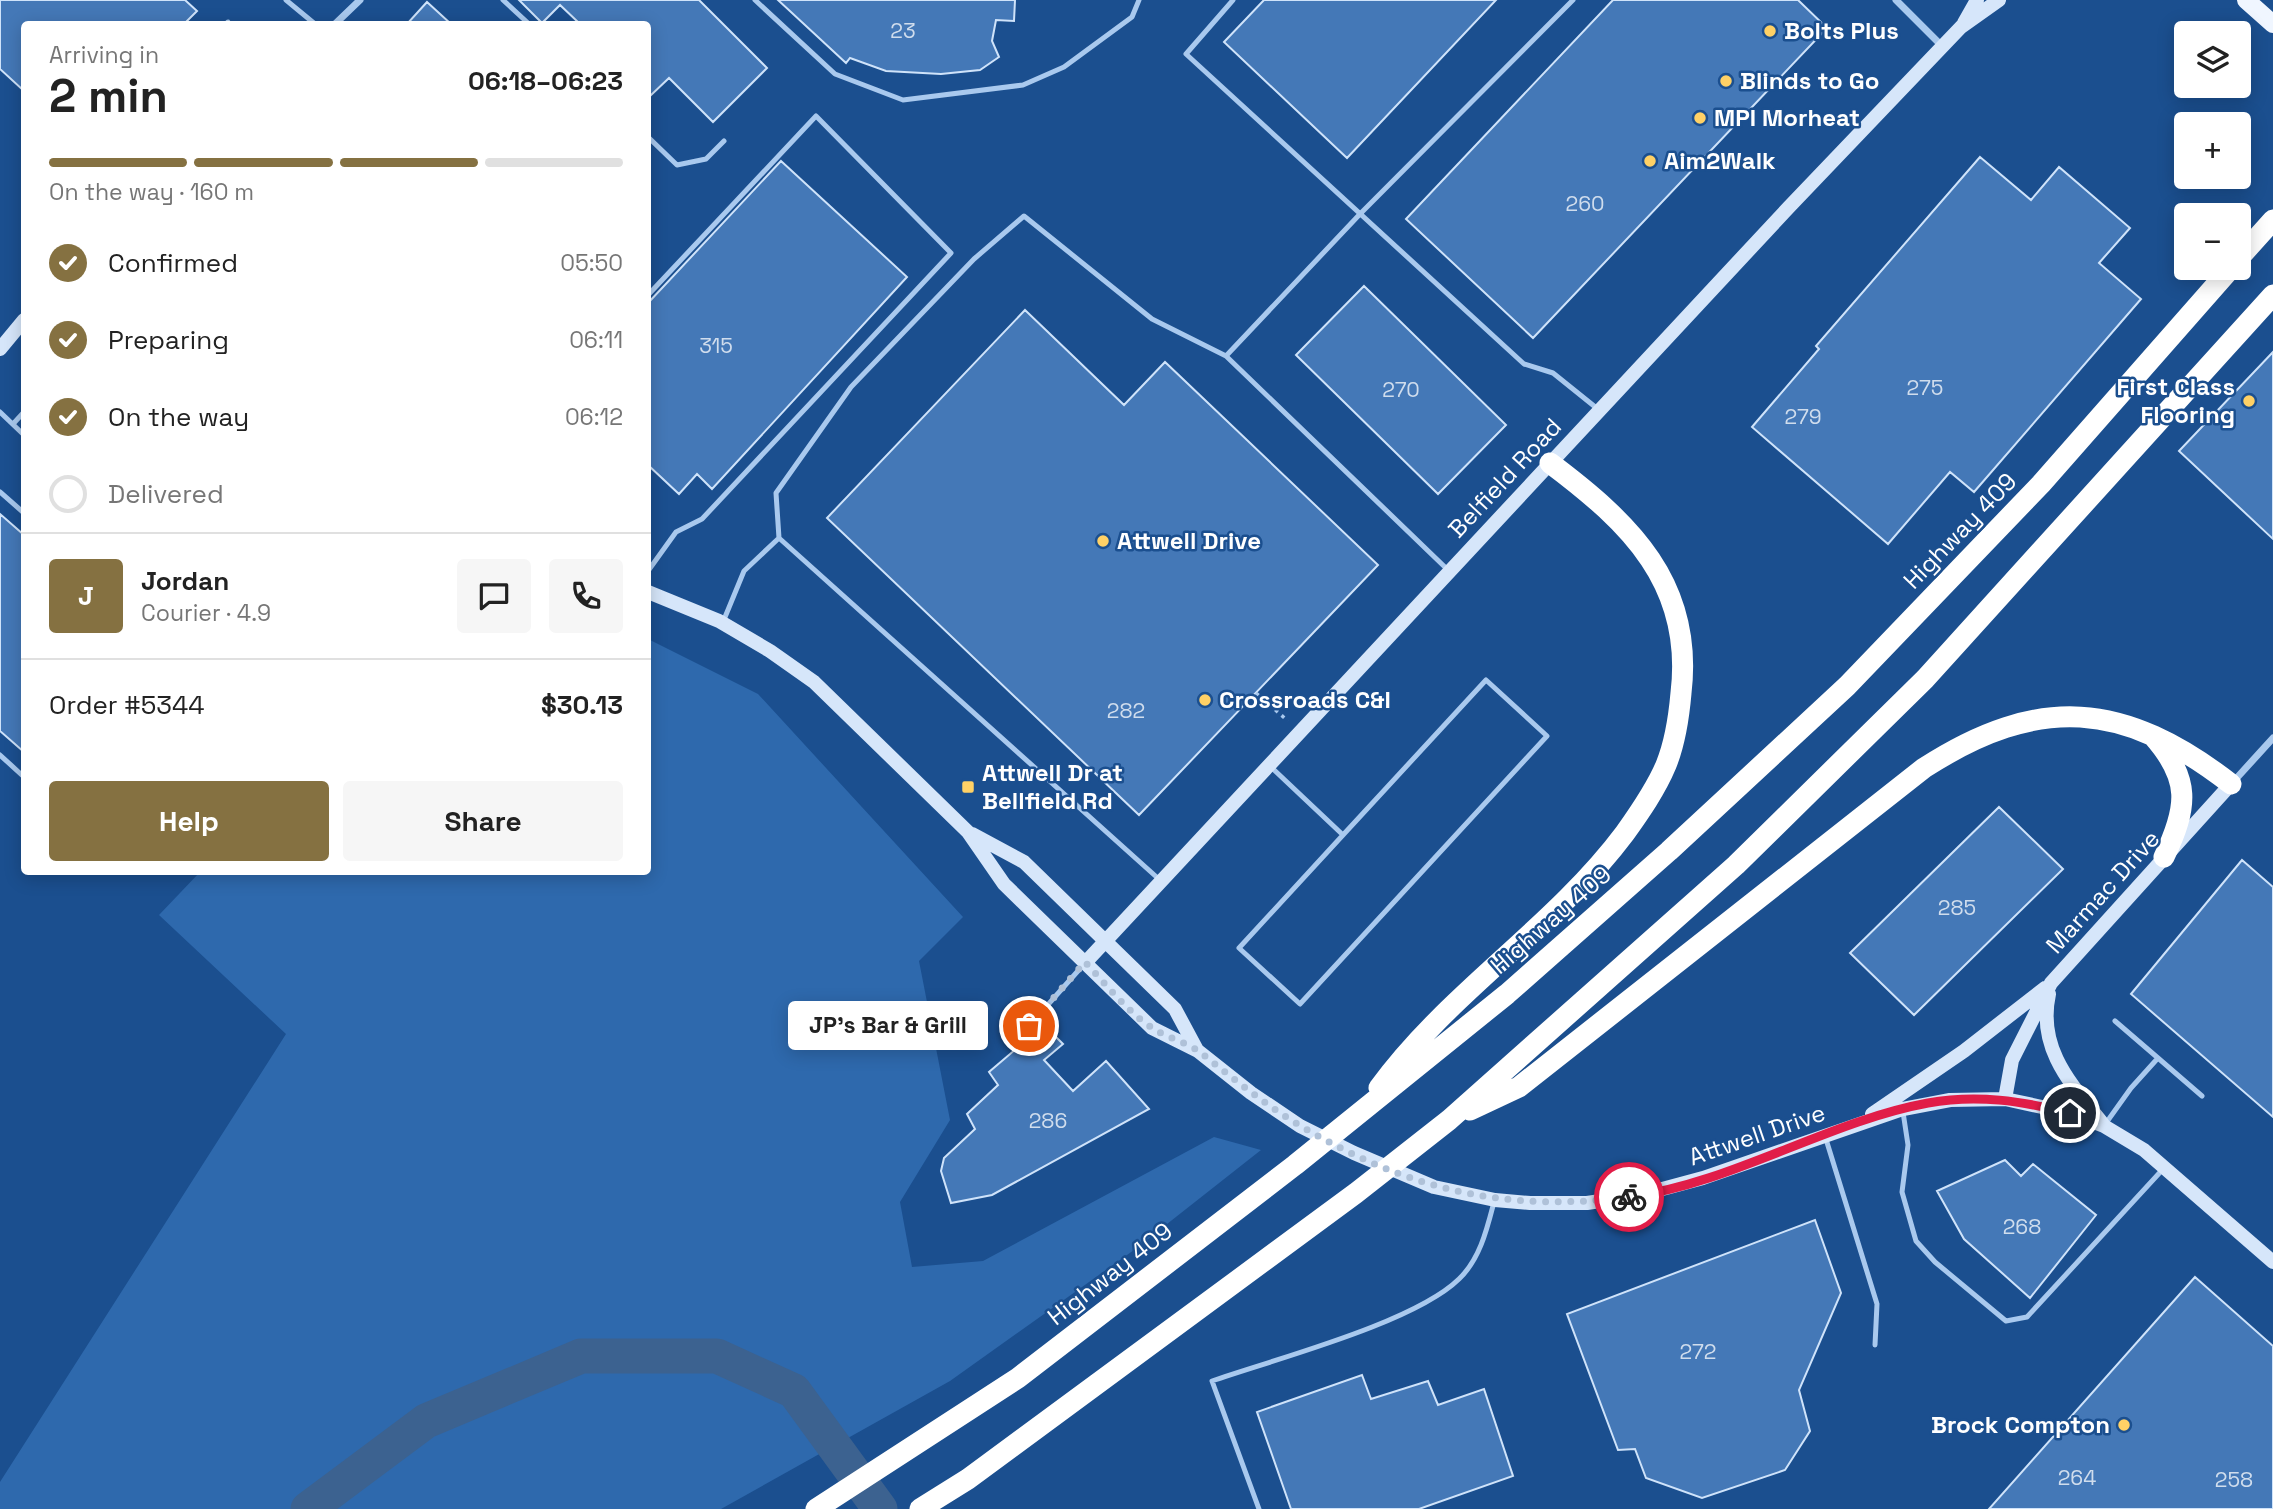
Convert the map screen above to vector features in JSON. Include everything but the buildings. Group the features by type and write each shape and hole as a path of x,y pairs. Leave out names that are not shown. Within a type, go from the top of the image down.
{"highway":[{"path":"2251,245 2273,220"},
{"name":"Highway 409","path":"816,1509 1018,1378 1295,1165 1507,994 1669,851 1847,686 2041,484 2220,280"},
{"path":"920,1509 968,1479 1356,1193 1449,1120 1736,865 1925,679 2273,295"},
{"path":"1361,1113 1404,1054 1558,910 1606,858 1643,808 1666,765 1679,715 1684,668 1677,617 1670,593 1645,548 1626,526 1600,501 1550,463"},
{"path":"1449,1120 1519,1087 1913,777 1960,745 2009,725 2062,717 2115,722 2152,734 2189,752 2231,784"},
{"path":"2152,734 2172,762 2181,781 2183,795 2183,811 2164,857"}],"main road":[{"path":"2246,0 2273,24"}],"street":[{"path":"338,21 360,0"},
{"path":"1896,0 1942,46"},
{"name":"Belfield Road","path":"1961,27 1977,0"},
{"name":"Belfield Road","path":"1085,962 1942,46 1961,27 1999,0"},
{"path":"0,349 21,324"},
{"name":"Attwell Drive","path":"651,593 722,623 814,682 968,832 1003,884 1152,1028 1198,1051 1251,1093 1300,1126 1433,1187 1495,1200 1587,1203 1640,1195 1703,1178 1903,1109 1950,1100 2005,1099 2059,1110 2104,1126 2165,1166 2273,1262"},
{"name":"Marmac Drive","path":"2005,1099 2017,1048 2051,983 2273,737"},
{"name":"Attwell Drive","path":"968,832 1024,862 1175,1009 1198,1051"},
{"path":"1855,1126 1947,1064 2051,983"},
{"path":"2051,983 2045,1015 2052,1049 2074,1088 2104,1126"}],"lane":[{"path":"286,0 311,21"},
{"path":"503,0 526,21"},
{"path":"755,0 835,74 903,100 1023,85 1064,67 1084,53 1132,17 1139,0"},
{"path":"1233,0 1186,54 1524,364 1553,373 1599,410"},
{"path":"1226,356 1360,214 1573,0"},
{"path":"651,292 816,116 951,253 702,519 676,532 651,566"},
{"path":"651,140 677,165 706,159 723,141"},
{"path":"1161,881 779,538 776,493 851,387 974,259 1024,216 1152,319 1226,356 1449,571"},
{"path":"0,412 21,432"},
{"path":"13,424 21,415"},
{"path":"0,492 21,510"},
{"path":"722,623 744,571 779,538"},
{"path":"1486,680 1547,736 1300,1004 1239,948 1343,835 1486,680"},
{"path":"0,755 21,774"},
{"path":"1269,765 1343,835"},
{"path":"1029,1026 1085,962"},
{"path":"2115,1021 2202,1096"},
{"path":"2104,1126 2158,1058"},
{"path":"1903,1109 1908,1145 1902,1192 1916,1241 1935,1262 2006,1321 2027,1317 2165,1166"},
{"path":"1825,1136 1877,1304 1875,1345"},
{"path":"1259,1509 1212,1381 1368,1327 1441,1294 1472,1264 1482,1243 1495,1200"}],"path":[{"path":"1256,692 1300,732"}],"shaded area":[{"path":"651,640 758,694 963,917 919,961 950,1120 900,1202 912,1267 983,1261 1214,1137 1261,1150 1134,1250 950,1381 721,1509 0,1509 0,1482 286,1034 159,915 197,875 651,875"}],"waterway":[{"path":"308,1509 426,1421 581,1356 717,1356 794,1391 880,1509"}],"way so far":[{"path":"1029,1026 1085,962 1152,1028 1198,1051 1251,1093 1300,1126 1354,1153 1433,1187 1495,1200 1587,1203 1629,1197"}],"place":[{"name":"Bolts Plus","path":"1770,31"},
{"name":"Blinds to Go","path":"1726,81"},
{"name":"MPI Morheat","path":"1700,118"},
{"name":"Aim2Walk","path":"1650,161"},
{"name":"First Class Flooring","path":"2249,401"},
{"name":"Attwell Drive","path":"1103,541"},
{"name":"Crossroads C&I","path":"1205,700"},
{"name":"Attwell Dr at Bellfield Rd","path":"968,787"},
{"name":"JP's Bar & Grill","path":"1029,1026"},
{"name":"Brock Compton","path":"2124,1425"}],"route":[{"path":"1629,1197 1703,1178 1903,1109 1928,1103 2005,1099 2070,1113"}]}
